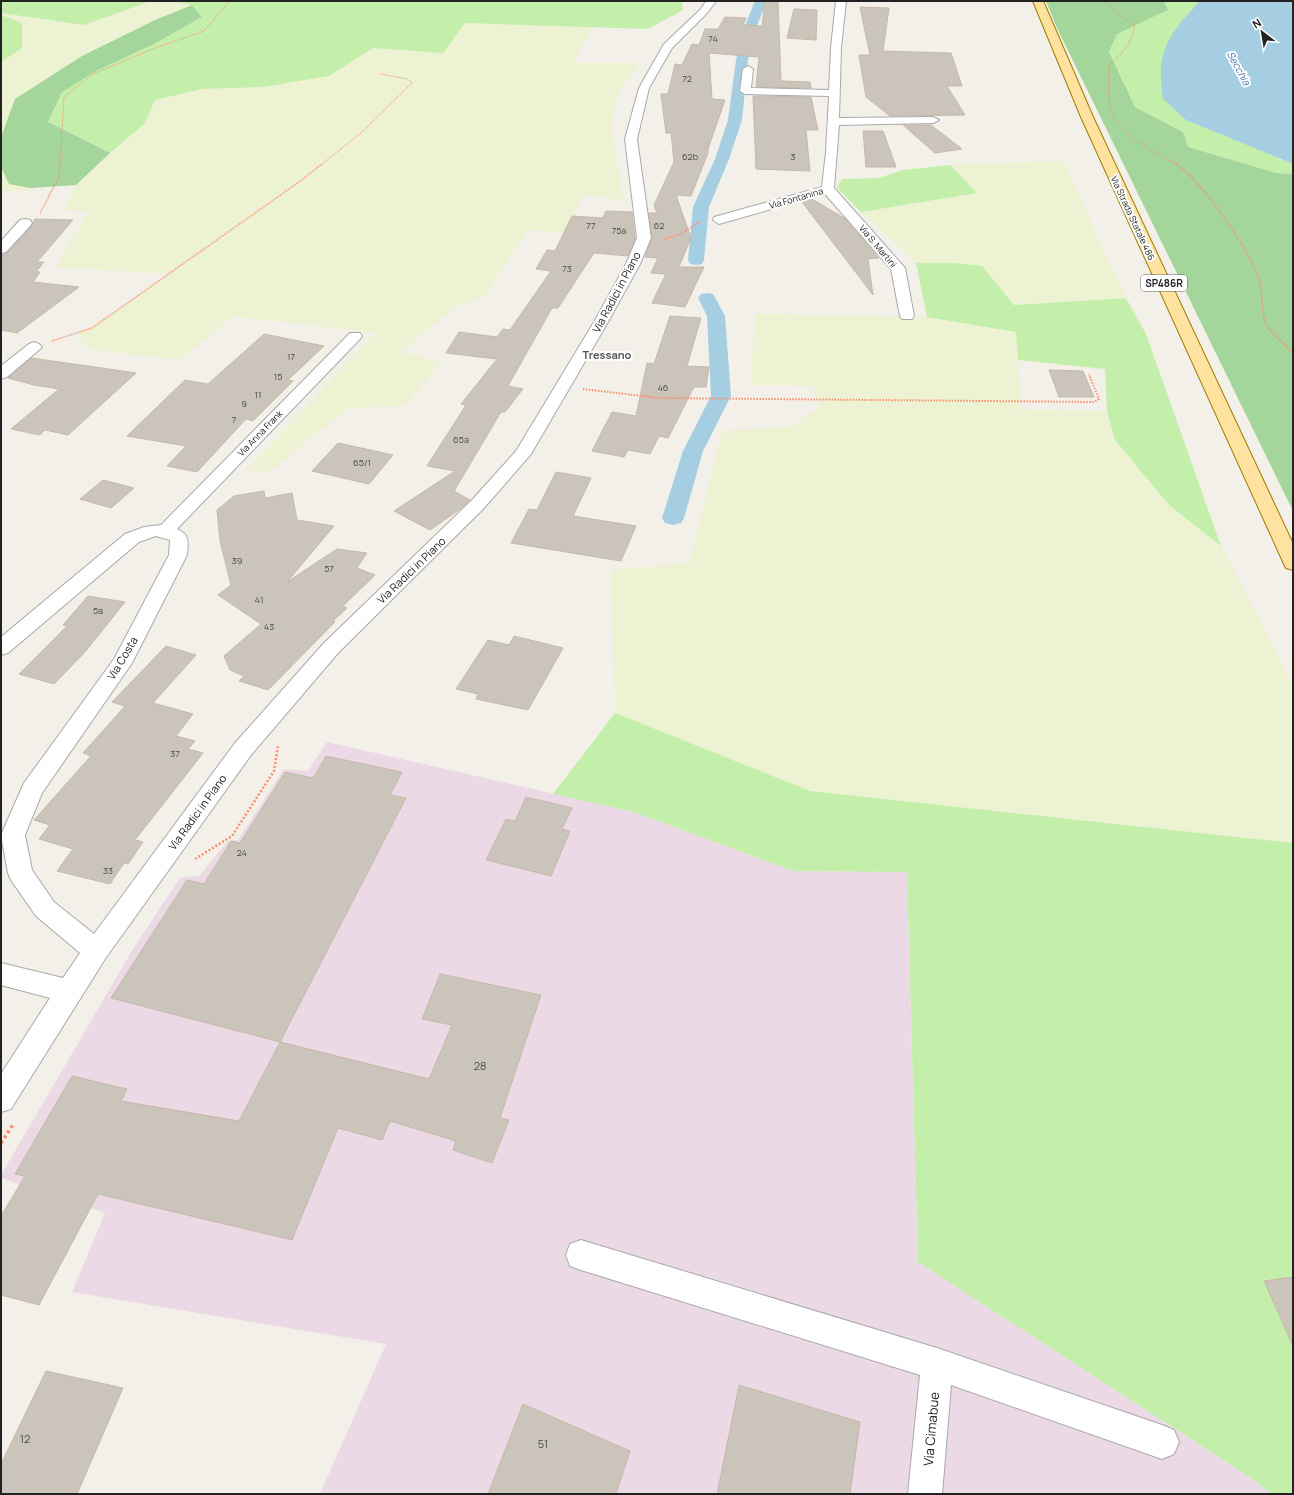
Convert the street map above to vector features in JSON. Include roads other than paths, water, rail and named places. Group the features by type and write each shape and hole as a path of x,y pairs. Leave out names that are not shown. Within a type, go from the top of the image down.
{"main road":[{"name":"Via Strada Statale 486","path":"1038,1 1087,117 1293,564"}],"street":[{"name":"Via Radici in Piano","path":"1,1099 96,951 243,749 331,648 478,504 523,454 601,322 633,264 644,238 631,139 644,88 668,46 704,11 711,1"},
{"name":"Via Fontanina","path":"719,220 828,188 832,152 833,93 841,1"},
{"path":"748,69 745,91 833,93"},
{"path":"832,122 933,120"},
{"name":"Via S. Martini","path":"828,188 898,268 906,316"},
{"path":"1,249 26,223"},
{"name":"Via Anna Frank","path":"166,530 355,336"},
{"path":"1,374 34,347"},
{"path":"1,648 132,538 152,530 166,530"},
{"name":"Via Costa","path":"96,951 45,909 20,873 13,835 32,789 122,663 178,555 179,536 166,530"},
{"path":"1,974 69,991"},
{"path":"581,1255 937,1364 1162,1442"},
{"name":"Via Cimabue","path":"925,1494 937,1364"}],"water":[{"name":"Secchia","path":"1199,1 1293,1 1293,164 1186,120 1163,99 1161,69 1164,51 1172,34"}],"waterway":[{"path":"696,260 701,207 722,159 735,120 742,60 750,28 761,1"},
{"path":"673,518 693,451 721,396 716,316 707,298"}],"district":[{"name":"Tressano","path":"607,354"}]}
